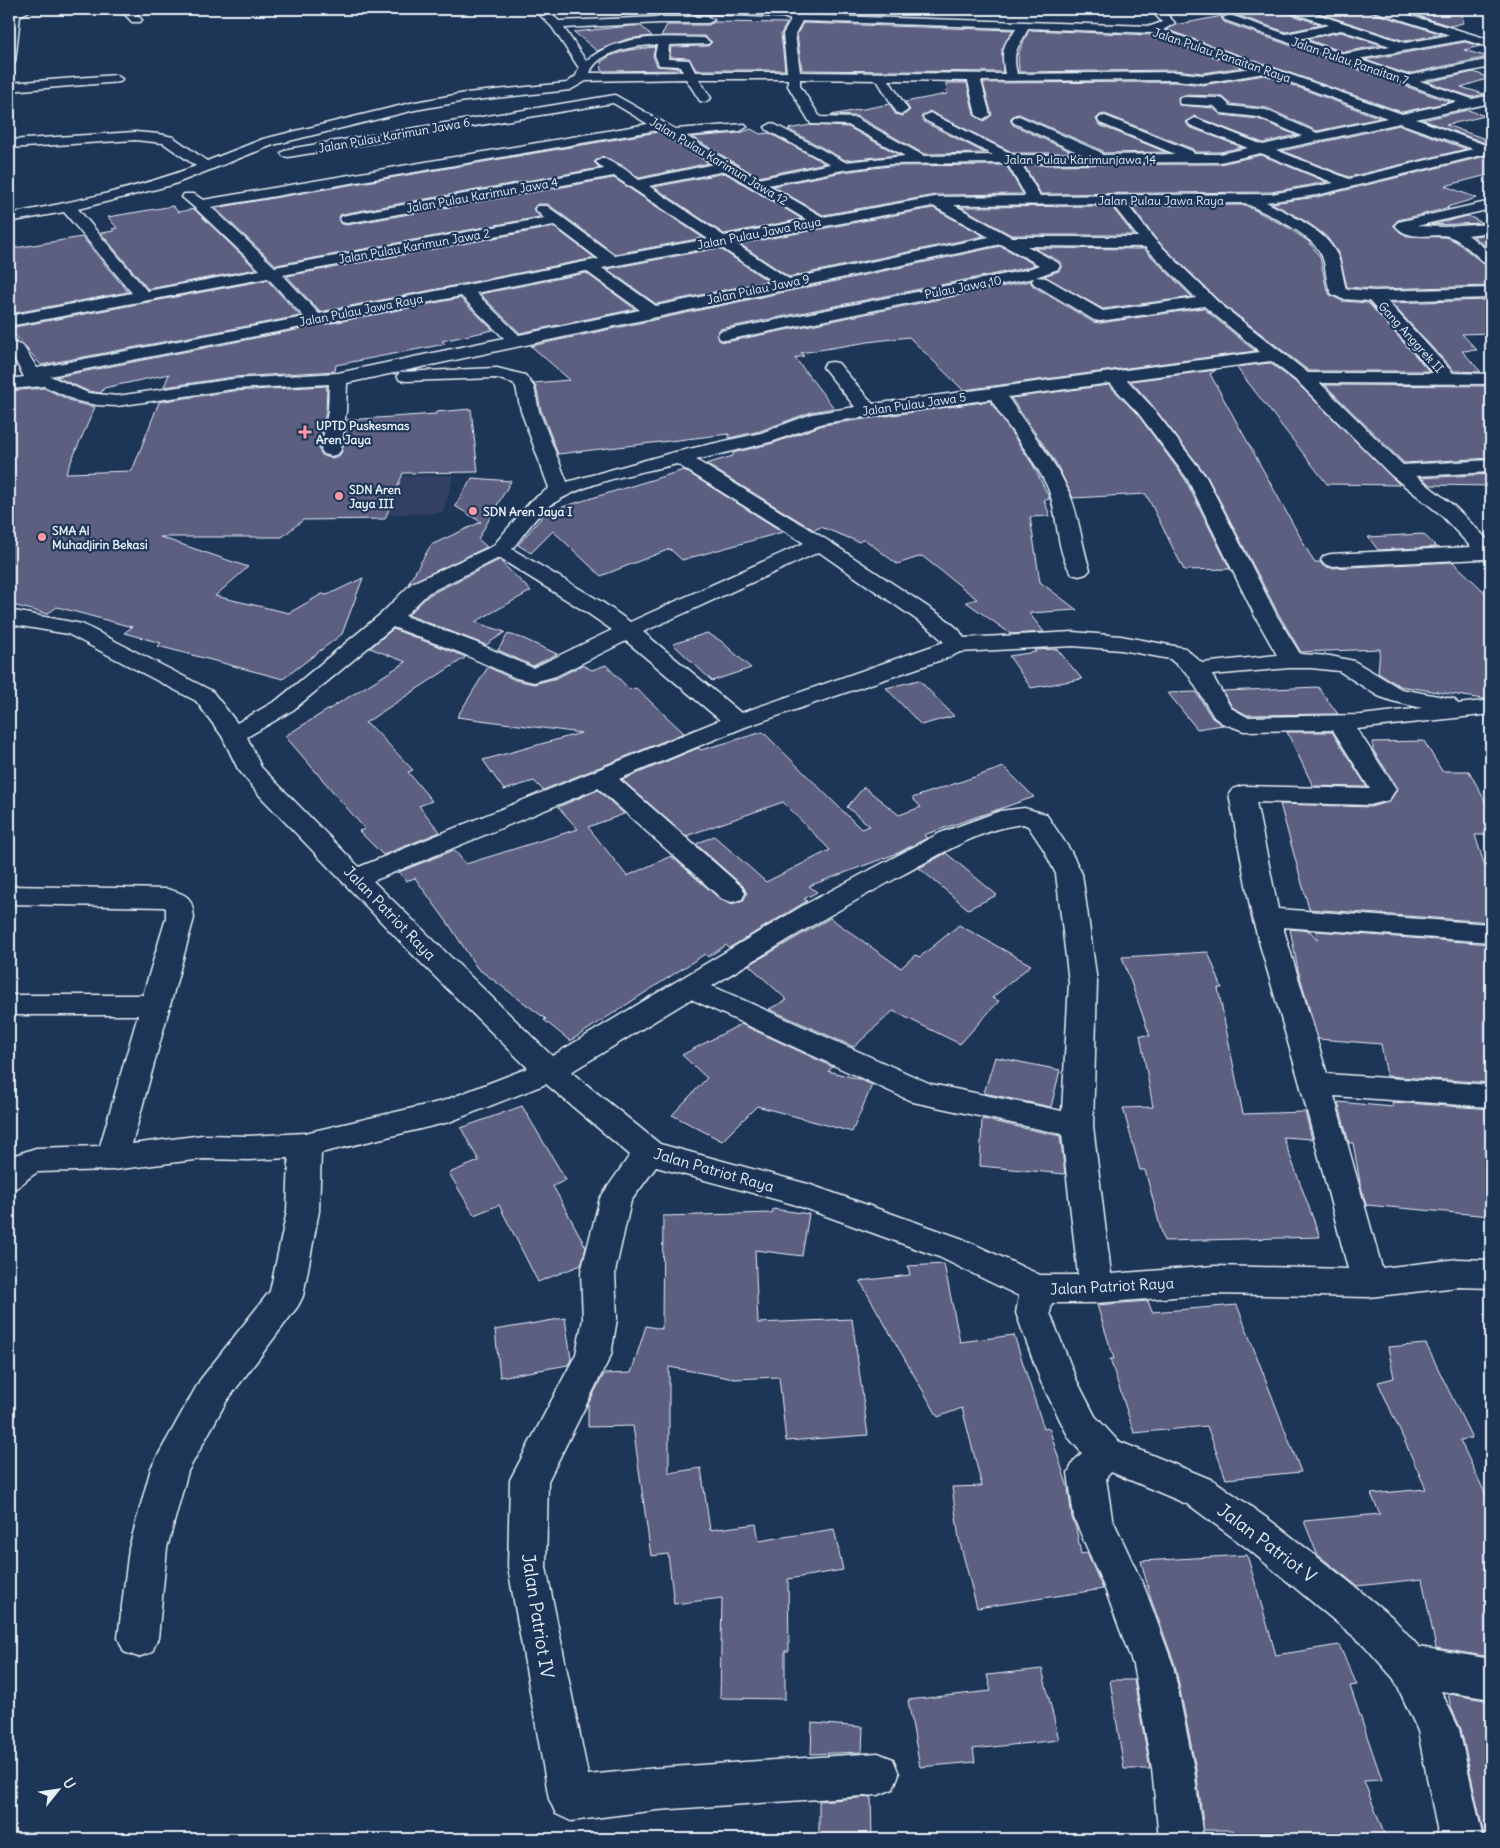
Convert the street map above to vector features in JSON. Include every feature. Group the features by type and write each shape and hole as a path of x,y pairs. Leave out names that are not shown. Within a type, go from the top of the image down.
{"street":[{"path":"9,62 14,16 17,11 27,9"},
{"path":"126,9 136,20"},
{"path":"856,21 861,9"},
{"path":"981,9 984,23"},
{"path":"1156,9 1169,23"},
{"path":"1153,30 1178,21 1166,9"},
{"path":"1291,9 1404,47"},
{"path":"1378,9 1448,30 1469,30 1491,44"},
{"path":"541,10 561,10"},
{"path":"541,10 556,25 586,70"},
{"path":"688,10 784,14 796,21 789,34 792,76 794,86 816,121 851,121 921,159"},
{"path":"1087,16 1094,20 1094,28"},
{"name":"Jalan Pulau Panaitan 7","path":"1229,18 1470,103"},
{"name":"Jalan Pulau Panaitan Raya","path":"556,25 660,20 856,21 984,23 1153,30 1267,69 1490,150"},
{"path":"1012,78 1008,61 1012,43 1019,36 1023,25"},
{"path":"1266,42 1342,26"},
{"path":"1343,58 1404,47 1469,30"},
{"path":"664,41 658,62 685,63 690,76 705,98"},
{"path":"9,218 68,208 171,185 205,166 292,135 404,108 439,101 570,86 604,52 628,43 664,41 704,42"},
{"path":"1218,52 1238,48"},
{"path":"1406,80 1491,63"},
{"path":"586,70 609,64"},
{"path":"586,70 690,76 974,78 1175,76 1203,79 1267,69"},
{"path":"1356,78 1384,73"},
{"path":"881,77 902,110"},
{"path":"974,78 983,115"},
{"path":"9,88 116,79"},
{"path":"1314,87 1339,82"},
{"path":"570,86 592,102"},
{"path":"492,95 516,114"},
{"name":"Jalan Pulau Karimunjawa 14","path":"756,184 844,166 871,162 921,159 1220,158 1491,99"},
{"name":"Jalan Pulau Karimun Jawa 6","path":"171,185 222,165 235,162 516,114 592,102 618,100"},
{"name":"Jalan Pulau Karimun Jawa 12","path":"618,100 820,222"},
{"path":"1186,101 1218,102 1227,110 1259,112 1315,136"},
{"path":"404,108 447,139"},
{"path":"536,111 552,120"},
{"path":"930,117 1011,159 1035,200"},
{"path":"1019,120 1101,158"},
{"path":"1105,120 1200,159"},
{"path":"1195,122 1347,183"},
{"path":"587,148 661,126"},
{"path":"675,134 740,127"},
{"path":"772,127 844,166"},
{"path":"9,144 135,136 159,138 168,140 205,166"},
{"path":"200,205 426,167 569,136 785,283"},
{"path":"353,142 391,172"},
{"path":"461,148 474,158"},
{"name":"Jalan Pulau Jawa Raya","path":"9,384 315,319 722,240 935,201 1250,200 1289,196 1490,150"},
{"path":"638,184 727,166"},
{"path":"426,167 439,176"},
{"name":"Jalan Pulau Karimun Jawa 4","path":"347,219 618,171"},
{"path":"171,185 200,205 271,272 315,319"},
{"path":"312,186 380,252"},
{"path":"452,187 466,198"},
{"path":"518,189 556,220 612,261"},
{"path":"1116,199 1149,242 1208,300 1304,378 1398,471 1447,510 1490,553"},
{"path":"1250,200 1301,228 1326,250 1332,261 1338,292 1346,295 1374,296 1491,293"},
{"name":"Pulau Jawa 10","path":"697,302 725,325 902,299 1030,274 1052,266 935,201"},
{"path":"1491,205 1403,225 1408,229 1425,232 1491,228"},
{"path":"68,208 144,297"},
{"name":"Jalan Pulau Karimun Jawa 2","path":"9,322 556,220"},
{"path":"1452,230 1491,260"},
{"name":"Jalan Pulau Jawa 9","path":"338,378 785,283 1005,240 1149,242"},
{"path":"589,266 652,312"},
{"path":"855,269 871,280"},
{"path":"1040,280 1100,316 1208,300"},
{"path":"464,290 515,340"},
{"path":"887,290 902,299"},
{"name":"Gang Anggrek II","path":"1374,296 1448,378"},
{"path":"9,346 14,347 21,354 38,377 83,397 96,400 117,401 233,384 338,378 497,373 519,379 525,386 530,411 560,490"},
{"name":"Jalan Pulau Jawa 5","path":"500,550 538,505 560,490 678,457 767,437 819,418 996,392 1115,378 1276,355"},
{"path":"832,367 868,410"},
{"path":"331,450 337,411 338,378"},
{"path":"1115,378 1145,410 1196,477 1266,616 1293,662"},
{"path":"1304,378 1491,379"},
{"path":"996,392 1046,467 1057,487 1063,503 1071,543 1080,570"},
{"path":"678,457 820,544 938,624 951,635 956,645"},
{"path":"1398,471 1491,466"},
{"path":"390,618 469,648 524,673 534,675 548,671 628,631 820,544"},
{"path":"234,734 285,705 390,618 420,588 500,550 628,631 737,722"},
{"path":"1331,560 1490,553"},
{"name":"Jalan Patriot Raya","path":"9,617 74,629 204,696 234,734 250,769 270,792 425,950 550,1071 649,1153 717,1173 798,1193 952,1248 1037,1289 1096,1289 1214,1280 1369,1283 1458,1273 1491,1274"},
{"path":"356,878 737,722 942,652 956,645 1073,639 1121,643 1177,653 1197,670 1222,712 1244,724 1341,723 1485,708"},
{"path":"1197,670 1293,662 1325,663 1348,667 1386,691 1404,697 1485,708"},
{"path":"1341,723 1383,789 1380,794 1370,797 1242,794 1266,917 1315,1084 1369,1283"},
{"path":"601,777 732,893"},
{"path":"9,1179 11,1174 24,1164 36,1160 112,1158 203,1147 249,1148 305,1145 449,1112 550,1071 814,911 949,839 1000,819 1024,816 1036,820 1058,850 1069,874 1083,982 1077,1126 1096,1289"},
{"path":"9,895 167,898 179,903 180,918 112,1158"},
{"path":"1266,917 1491,933"},
{"path":"690,987 924,1094 1077,1126"},
{"path":"9,1005 155,1005"},
{"path":"1315,1084 1491,1096"},
{"path":"138,1638 148,1548 170,1468 213,1391 286,1296 303,1212 305,1145"},
{"name":"Jalan Patriot IV","path":"649,1153 616,1198 598,1272 600,1319 593,1355 529,1480 527,1567 571,1799 657,1789 878,1774"},
{"name":"Jalan Patriot V","path":"1037,1289 1033,1313 1059,1382 1082,1427 1105,1453 1202,1493 1261,1536 1334,1594 1378,1631 1408,1666 1438,1729 1461,1839"},
{"path":"1105,1453 1086,1474 1093,1518 1125,1589 1153,1665 1173,1769 1181,1839"},
{"path":"1408,1666 1491,1679"}],"shaded area":[{"path":"454,475 443,513 369,515 383,477"}],"building":[{"path":"1264,9 1283,9 1286,13 1322,25 1286,32 1234,14"},
{"path":"1306,9 1370,9 1373,13 1442,34 1405,41"},
{"path":"1395,9 1462,9 1463,23 1451,26"},
{"path":"1222,16 1224,22 1450,102 1402,112 1167,30 1175,25"},
{"path":"715,22 787,23 781,34 785,70 696,70 689,58 670,57 671,47 708,46 712,42 704,36 661,36 667,25 708,25"},
{"path":"803,23 1013,30 1002,49 1003,72 802,70 797,34"},
{"path":"641,26 652,36 627,39 597,51 574,32"},
{"path":"1029,30 1152,35 1243,67 1203,73 1175,70 1019,72 1018,54"},
{"path":"1341,32 1382,45 1344,52 1306,39"},
{"path":"1465,42 1480,46 1464,50 1488,57 1407,74 1365,60"},
{"path":"655,47 653,56 657,66 679,68 680,70 602,71 601,62 610,56 629,50"},
{"path":"1474,72 1490,78 1461,87 1484,94 1472,97 1427,82"},
{"path":"1265,75 1380,118 1317,131 1267,108 1231,104 1218,96 1185,95 1178,97 1179,105 1213,108 1221,115 1258,119 1296,135 1263,143 1194,116 1186,122 1189,127 1242,147 1220,152 1195,152 1193,149 1105,114 1100,115 1096,119 1099,125 1166,152 1103,153 1101,150 1019,114 1014,115 1010,119 1013,125 1074,153 1014,153 929,111 921,117 924,122 985,153 924,154 857,116 831,115 890,104 895,114 903,116 910,110 905,102 947,94 946,83 967,83 974,115 984,121 992,115 983,83 1175,82 1203,85"},
{"path":"1468,110 1485,116 1446,125 1491,141 1491,143 1488,144 1423,120"},
{"path":"810,125 848,127 899,155 845,160 788,129"},
{"path":"1400,125 1466,149 1349,177 1282,151"},
{"path":"751,129 760,134 769,133 825,163 758,177 692,137 740,133"},
{"path":"658,132 709,163 639,178 624,166 602,156 594,162 600,168 347,213 340,215 338,220 342,224 347,225 614,178 703,238 615,254 548,204 537,204 533,209 540,217 276,265 215,208"},
{"path":"1261,155 1327,182 1271,192 1041,194 1024,165 1220,164"},
{"path":"1486,156 1491,157 1491,174 1445,186 1477,198 1447,207 1449,208 1398,220 1393,225 1407,236 1445,237 1455,241 1484,264 1491,267 1491,286 1374,289 1347,287 1339,254 1326,236 1307,222 1272,203 1317,197"},
{"path":"1006,165 1023,194 935,195 823,215 773,186 843,172 890,166"},
{"path":"725,173 802,219 724,234 654,187"},
{"path":"1245,205 1287,227 1308,241 1320,257 1326,286 1330,295 1342,301 1368,303 1429,371 1309,371 1220,302 1155,238 1131,206"},
{"path":"173,206 178,212 194,209 256,269 148,289 101,233 114,231 112,229 117,228 108,217"},
{"path":"1111,206 1134,235 1011,235 961,207"},
{"path":"933,208 984,236 789,277 740,244"},
{"path":"1468,216 1483,223 1431,225"},
{"path":"554,227 595,258 320,312 287,276"},
{"path":"1491,234 1491,251 1473,236"},
{"path":"82,237 128,292 9,314 9,249"},
{"path":"1001,246 1035,265 720,329 716,336 720,341 726,342 1030,281 1033,286 1093,322 1100,323 1203,308 1255,351 963,390 909,337 868,342 801,353 804,356 795,358 834,408 811,412 760,431 729,438 729,434 558,454 541,410 536,387 533,383 570,380 531,346"},
{"path":"719,248 768,281 656,304 607,269"},
{"path":"1034,248 1144,249 1192,297 1103,309 1044,276 1059,271 1062,265 1059,261"},
{"path":"586,273 635,309 520,333 480,294"},
{"path":"267,280 300,316 41,365 9,328"},
{"path":"460,298 493,330 442,341 445,344 336,365 335,371 233,377 164,387 169,374 104,388 101,393 88,391 56,377"},
{"path":"1491,300 1491,333 1462,334 1477,350 1462,351 1481,372 1454,371 1391,303"},
{"path":"1270,363 1297,383 1400,485 1327,484 1236,367"},
{"path":"1216,370 1210,374 1314,562 1320,562 1323,566 1331,568 1453,562 1491,598 1491,698 1483,699 1400,686 1378,673 1380,649 1301,652 1279,615 1207,476 1131,381"},
{"path":"1109,385 1138,415 1185,479 1230,569 1184,570 1146,494 1073,498 1056,463 1011,398"},
{"path":"1325,385 1491,386 1491,458 1404,463"},
{"path":"327,386 326,411 319,450 323,456 332,458 339,456 342,451 347,420 436,414 436,412 471,409 478,472 403,473 385,519 303,520 282,537 160,537 248,567 215,596 289,613 322,594 327,595 363,578 342,634 283,679 158,646 161,643 124,633 132,627 57,607 47,614 9,604 9,391 44,388 76,403 95,407 66,473 132,471 159,402 233,391"},
{"path":"990,401 1033,465 1050,499 1044,500 1050,516 1030,517 1040,582 1077,610 1029,613 1044,632 1011,634 966,602 977,599 922,556 897,564 864,539 859,542 821,527 814,530 706,464 733,456 733,453 774,443 823,425"},
{"path":"684,470 783,532 682,560 670,549 601,576 553,531 531,553 518,545 546,512"},
{"path":"1491,474 1491,486 1431,485 1421,478"},
{"name":"SDN Aren Jaya I","path":"472,478 511,481 478,539 487,547 408,584 431,545 481,522 455,506"},
{"path":"1423,534 1437,547 1378,550 1368,537"},
{"path":"499,560 531,591 475,622 505,632 486,645 408,615 429,595"},
{"path":"393,629 466,657 365,723 372,727 413,770 408,772 432,801 419,806 440,832 383,855 359,831 365,829 285,736 406,662 370,648"},
{"path":"707,633 721,641 751,668 712,681 673,644"},
{"path":"508,634 522,638 557,654 533,666 498,650"},
{"path":"1057,649 1082,679 1031,688 1009,656 1036,652 1034,650"},
{"path":"582,665 592,670 606,665 630,690 636,688 684,733 543,790 534,781 504,790 483,760 581,733 457,717 488,667 515,680 534,684 557,678"},
{"path":"919,680 954,716 921,725 886,688"},
{"path":"1318,687 1338,714 1247,715 1232,707 1223,691"},
{"path":"1196,692 1212,718 1223,725 1197,729 1168,693"},
{"path":"763,732 861,829 870,826 847,807 864,787 899,815 921,807 912,798 1004,767 1034,797 924,835 927,838 898,853 809,886 817,892 804,899 807,901 729,948 726,945 708,957 705,954 570,1041 544,1020 546,1019 477,968 450,926 415,878 406,881 399,872 454,850 466,864 578,829 558,807 598,790 624,814 588,827 627,876 671,856 721,900 731,904 743,901 747,894 743,886 696,844 714,836 766,882 830,850 783,802 686,836 622,780 698,748 701,750"},
{"path":"1287,732 1332,732 1367,787 1313,786"},
{"path":"1424,741 1442,771 1469,771 1491,812 1491,835 1475,835 1491,885 1491,922 1309,909 1280,804 1370,807 1389,802 1398,788 1373,750 1373,742"},
{"path":"946,853 997,895 968,909 919,868"},
{"path":"830,918 901,968 915,955 920,957 959,925 1031,965 992,998 999,1001 960,1044 893,1011 854,1047 769,1009 787,1000 749,965"},
{"path":"1290,929 1310,931 1318,940 1315,931 1491,944 1491,1083 1387,1076 1381,1044 1318,1039 1298,970"},
{"path":"1208,952 1222,988 1218,988 1243,1114 1305,1112 1312,1139 1283,1137 1320,1237 1164,1241 1145,1170 1140,1170 1123,1108 1153,1107 1140,1035 1150,1036 1122,957"},
{"path":"741,1024 833,1067 828,1071 859,1079 872,1085 852,1132 757,1106 722,1141 672,1115 707,1078 682,1055"},
{"path":"995,1057 1060,1070 1051,1107 984,1093"},
{"path":"1338,1102 1393,1107 1392,1102 1491,1109 1491,1216 1366,1205 1353,1143 1349,1143"},
{"path":"522,1106 566,1180 553,1186 586,1247 581,1265 538,1282 499,1205 474,1215 449,1173 479,1161 461,1128"},
{"path":"982,1119 1060,1136 1065,1174 980,1166"},
{"path":"773,1209 809,1214 802,1256 755,1250 758,1323 852,1319 868,1435 786,1441 779,1377 735,1379 669,1367 669,1473 701,1468 710,1530 756,1524 759,1541 834,1529 843,1570 788,1579 789,1651 785,1651 785,1699 720,1698 722,1598 674,1604 668,1554 651,1556 633,1426 588,1427 588,1404 604,1374 631,1373 646,1326 662,1329 663,1216 772,1213"},
{"path":"944,1264 960,1342 1014,1335 1044,1429 1049,1428 1068,1488 1072,1518 1081,1554 1087,1553 1103,1589 977,1608 959,1539 952,1487 982,1486 962,1408 938,1417 860,1281 910,1275 908,1266"},
{"path":"1148,1301 1152,1312 1237,1305 1301,1472 1226,1479 1207,1426 1134,1433 1110,1359 1114,1359 1097,1305"},
{"path":"565,1318 571,1359 568,1365 500,1377 495,1330"},
{"path":"1426,1344 1472,1438 1460,1440 1491,1506 1491,1657 1436,1648 1422,1579 1357,1586 1317,1554 1304,1521 1380,1514 1371,1494 1426,1489 1378,1382 1394,1378 1388,1347"},
{"path":"1247,1555 1276,1655 1339,1645 1357,1685 1350,1686 1382,1780 1364,1781 1386,1839 1235,1839 1233,1830 1204,1830 1196,1769 1175,1665 1151,1599 1141,1561"},
{"path":"1042,1669 1059,1740 973,1749 975,1762 920,1767 908,1700 991,1691 987,1675"},
{"path":"1110,1680 1134,1680 1150,1769 1124,1769"},
{"path":"1448,1694 1491,1701 1491,1836 1484,1836 1461,1729 1451,1707"},
{"path":"812,1723 863,1727 862,1752 811,1754"},
{"path":"871,1797 872,1839 819,1839 819,1801"}],"place":[{"name":"UPTD Puskesmas Aren Jaya","path":"305,432"},
{"name":"SDN Aren Jaya III","path":"339,496"},
{"name":"SDN Aren Jaya I","path":"473,511"},
{"name":"SMA Al Muhadjirin Bekasi","path":"42,537"}]}
